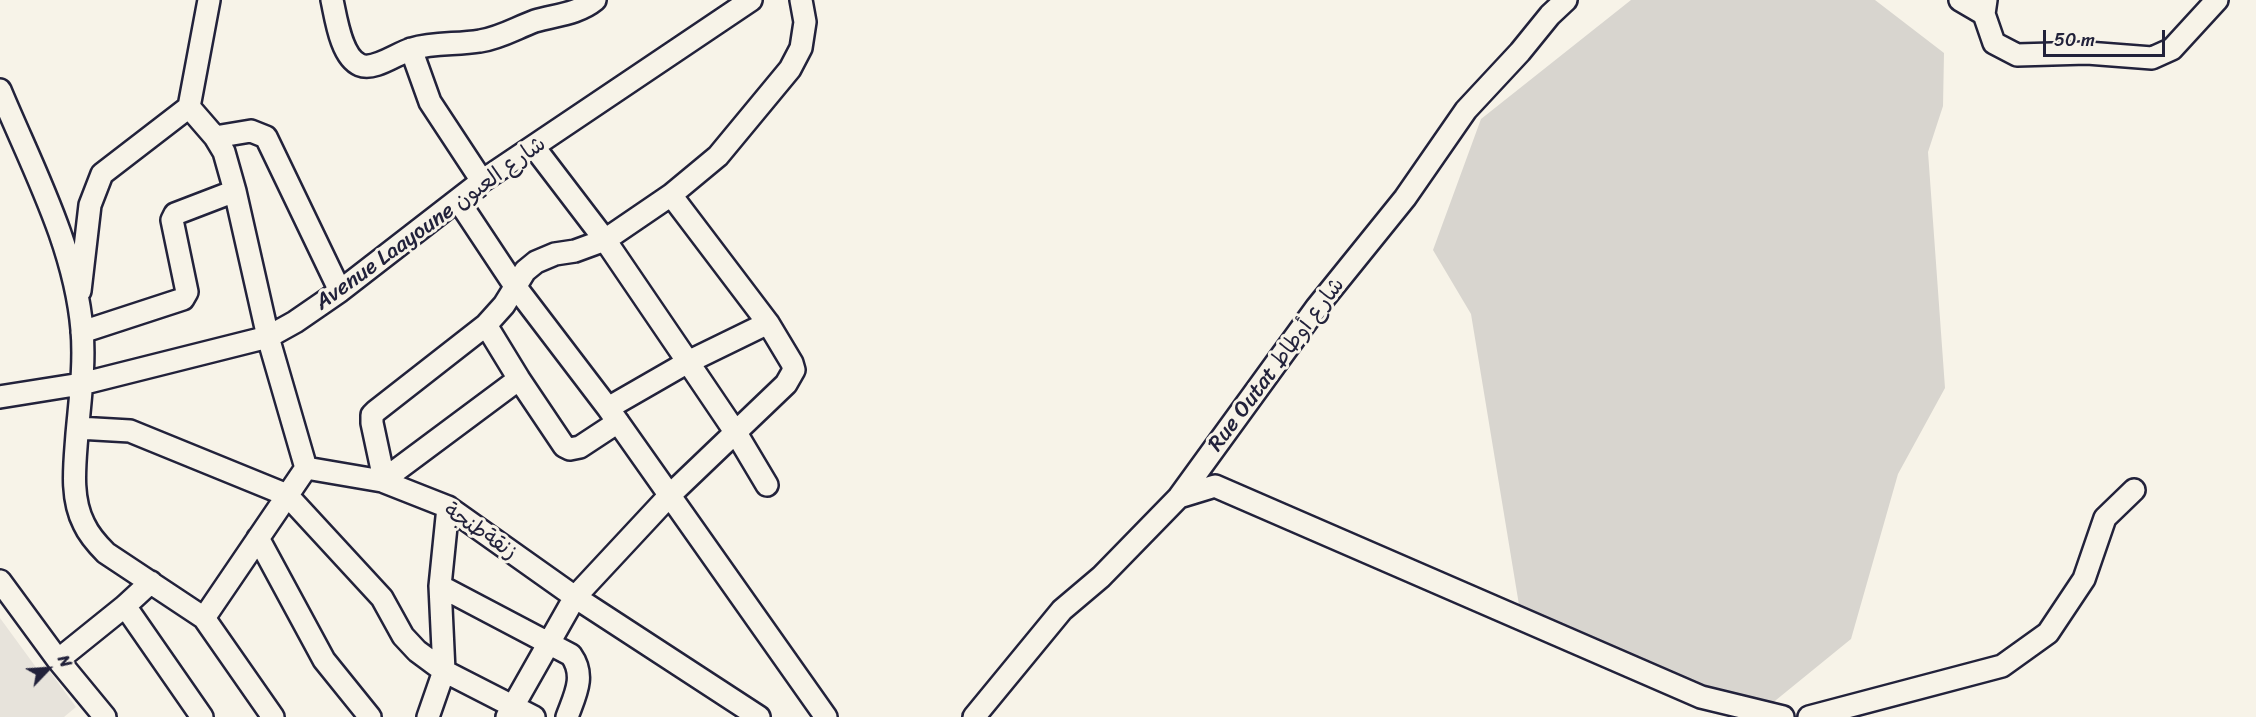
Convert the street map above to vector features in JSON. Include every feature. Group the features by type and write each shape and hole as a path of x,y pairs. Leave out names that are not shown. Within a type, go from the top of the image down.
{"street":[{"path":"79,303 90,205 102,174 189,107 209,0"},
{"path":"332,0 341,39 350,56 358,64 366,67 411,49 429,45 490,40 537,21 587,6 595,0"},
{"name":"Avenue Laayoune شارع العيون","path":"0,397 81,384 268,337 340,291 482,181 751,0"},
{"path":"519,379 383,480 372,415 486,325 504,305 525,271 536,262 555,254 575,251 605,240 671,195 718,156 790,69 801,48 805,22 801,0"},
{"name":"Rue Outat شارع أوطاط","path":"974,717 1062,610 1101,577 1179,497 1317,308 1405,198 1466,110 1566,0"},
{"path":"1960,0 1985,7 1994,43 2017,55 2087,53 2152,58 2172,49 2217,0"},
{"path":"411,49 430,102 482,181"},
{"path":"0,90 61,236 79,303 82,332 81,384 74,473 77,502 83,522 92,539 106,553 204,618 273,717"},
{"path":"189,107 215,137 224,152 268,337 306,468 204,618"},
{"path":"215,137 251,131 266,137 340,291"},
{"path":"534,147 605,240 736,433 767,485"},
{"path":"82,332 183,299 187,292 172,220 175,214 235,192"},
{"path":"510,712 574,597 670,495 786,384 794,370 768,323 671,195"},
{"path":"458,200 515,286 613,415 826,717"},
{"path":"61,236 90,205"},
{"path":"486,325 564,446 570,449 580,447 613,415 688,362 768,323"},
{"path":"78,428 130,431 287,495 382,598 403,636 417,651 444,671 510,712 534,717"},
{"name":"زنقةطنجة","path":"306,468 383,480 448,507 574,597 759,717"},
{"path":"1179,497 1215,486 1701,698 1783,717"},
{"path":"1809,717 2002,666 2048,633 2084,579 2105,518 2134,490"},
{"path":"428,717 444,671 440,586 448,507"},
{"path":"258,538 324,660 370,717"},
{"path":"0,581 58,660 86,709 105,717"},
{"path":"58,660 151,582"},
{"path":"440,586 571,655 578,664 579,683 567,717"},
{"path":"125,606 202,717"}],"shaded area":[{"path":"1631,0 1875,0 1944,53 1943,106 1928,152 1945,388 1898,474 1851,639 1765,709 1520,611 1471,314 1433,250 1481,119"},
{"path":"0,618 38,670 45,665 76,707 64,717 0,717"}]}
